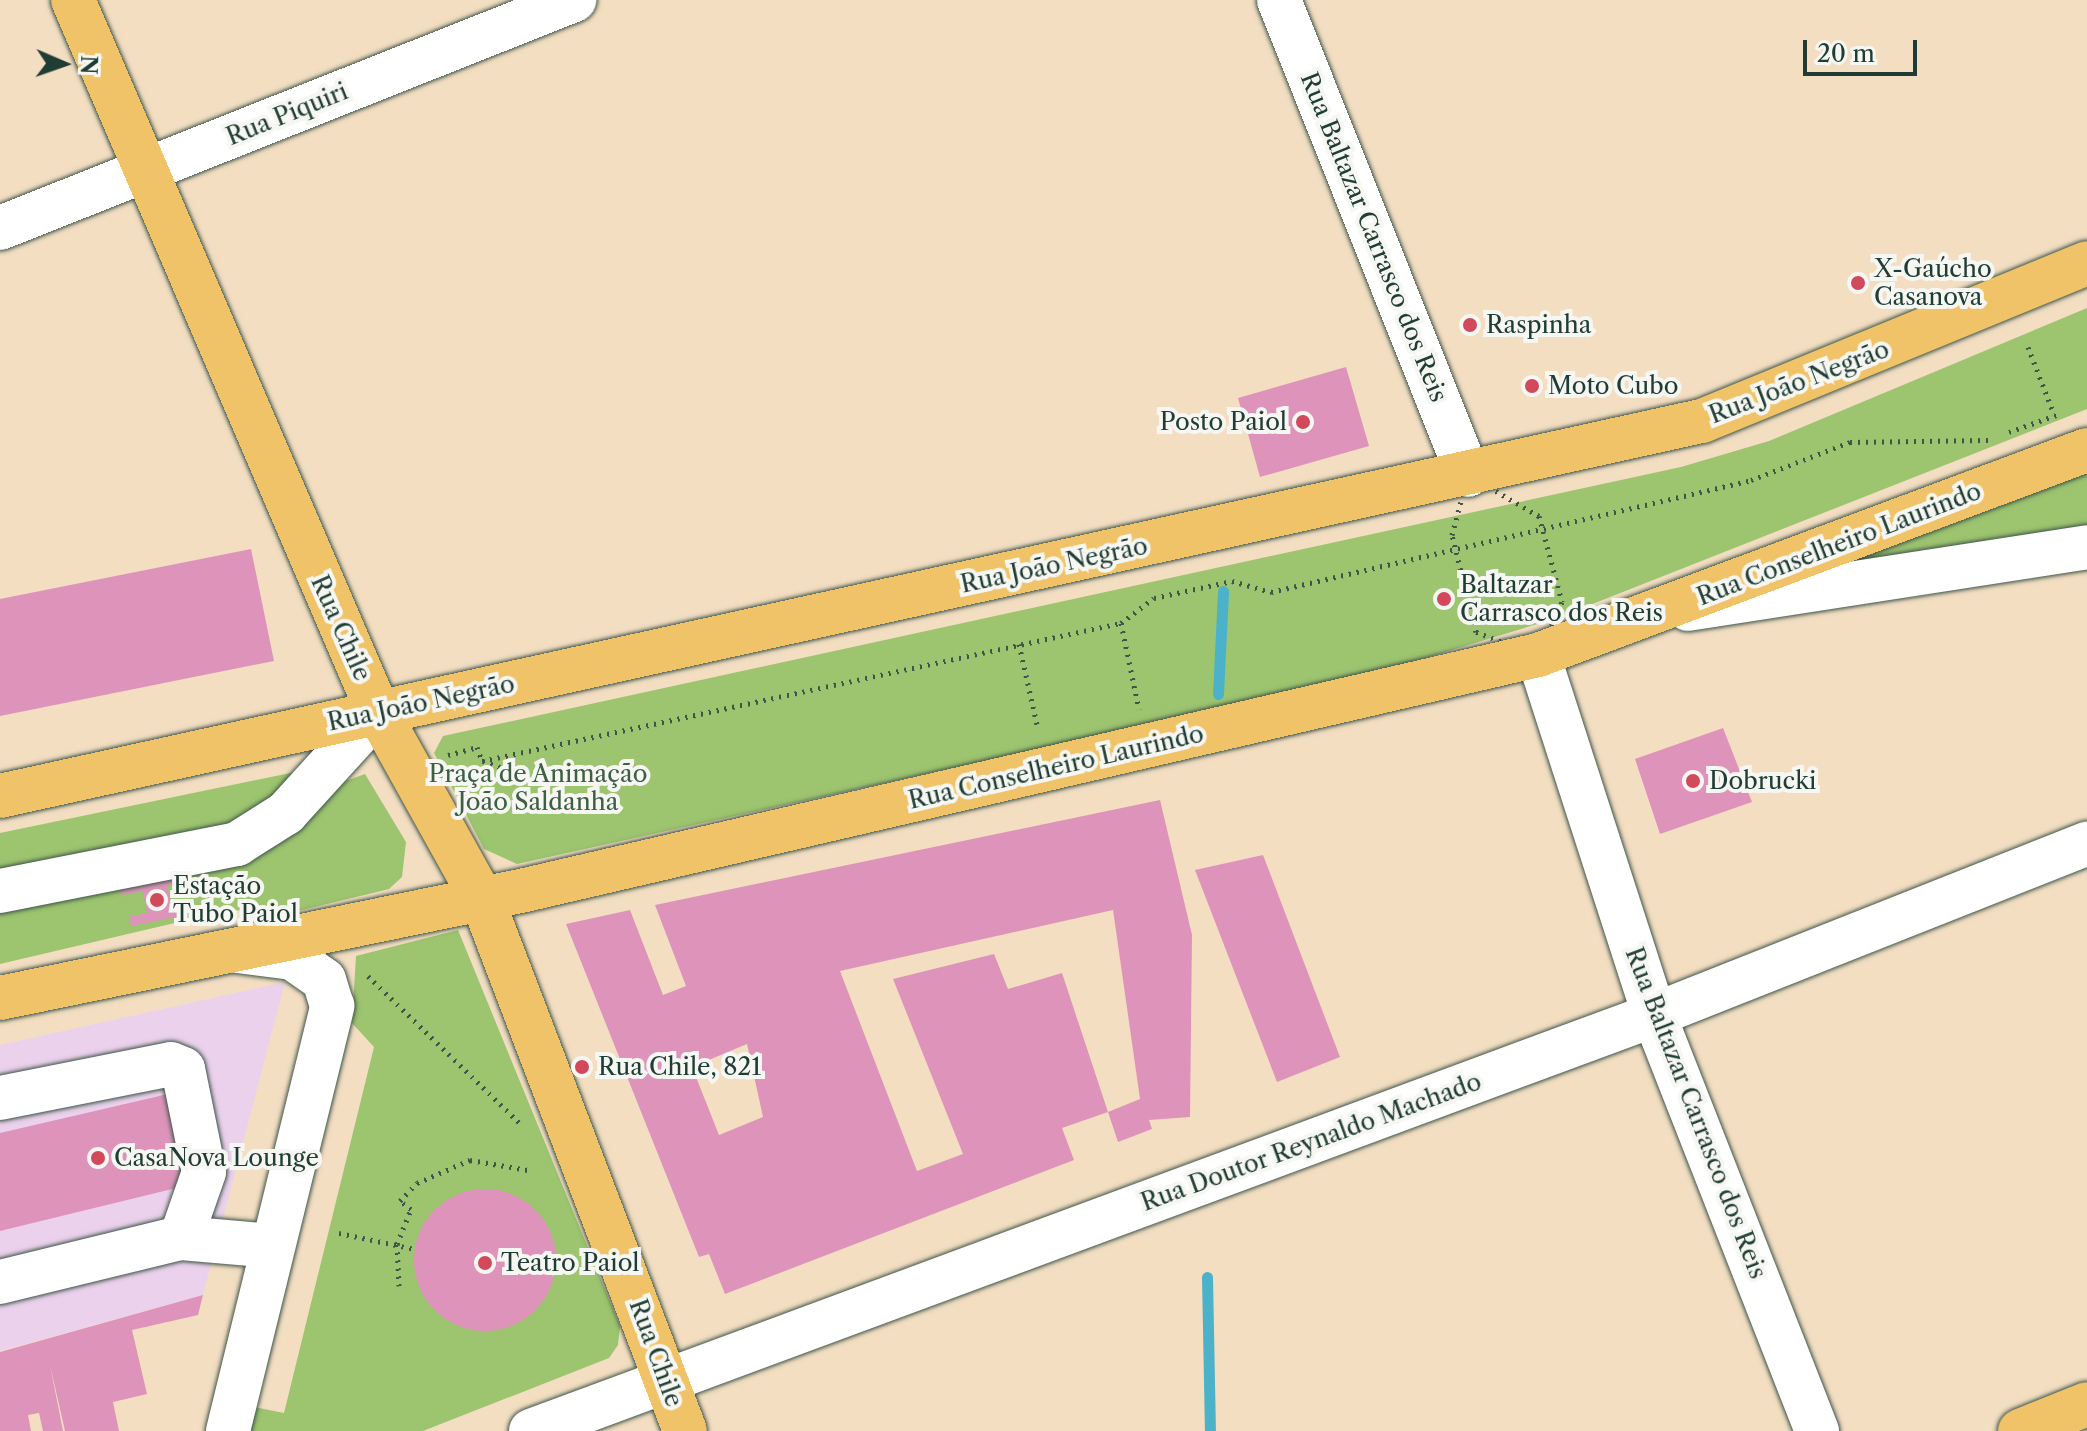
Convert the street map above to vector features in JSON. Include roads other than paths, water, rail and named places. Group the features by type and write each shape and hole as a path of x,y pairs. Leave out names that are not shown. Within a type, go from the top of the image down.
{"main road":[{"name":"Rua Chile","path":"73,0 141,172 378,712 482,899 685,1431"},
{"name":"Rua João Negrão","path":"0,796 1702,421 1779,395 2087,263"},
{"name":"Rua Conselheiro Laurindo","path":"0,998 222,949 482,899 1538,655 1654,615 2075,432"},
{"path":"2020,1431 2087,1404"}],"street":[{"name":"Rua Piquiri","path":"0,228 574,0"},
{"name":"Rua Baltazar Carrasco dos Reis","path":"1279,0 1468,475"},
{"path":"1654,615 2087,547"},
{"name":"Rua Baltazar Carrasco dos Reis","path":"1538,655 1654,1015 1817,1431"},
{"path":"0,891 237,844 286,813 378,712"},
{"name":"Rua Doutor Reynaldo Machado","path":"531,1431 1654,1015 2087,844"},
{"path":"222,949 292,958 324,980 332,1006 228,1431"},
{"path":"0,1098 171,1064 183,1069 204,1172 181,1238"},
{"path":"0,1282 181,1238 272,1246"}],"waterway":[{"path":"1218,694 1223,591"},
{"path":"1207,1277 1210,1431"}],"place":[{"name":"X-Gaúcho Casanova","path":"1858,283"},
{"name":"Raspinha","path":"1470,325"},
{"name":"Moto Cubo","path":"1532,386"},
{"name":"Posto Paiol","path":"1303,422"},
{"name":"Baltazar Carrasco dos Reis","path":"1444,599"},
{"name":"Dobrucki","path":"1693,781"},
{"name":"Estação Tubo Paiol","path":"157,900"},
{"name":"Rua Chile, 821","path":"582,1067"},
{"name":"CasaNova Lounge","path":"98,1158"},
{"name":"Teatro Paiol","path":"485,1263"}],"park label":[{"name":"Praça de Animação João Saldanha","path":"538,788"}]}
